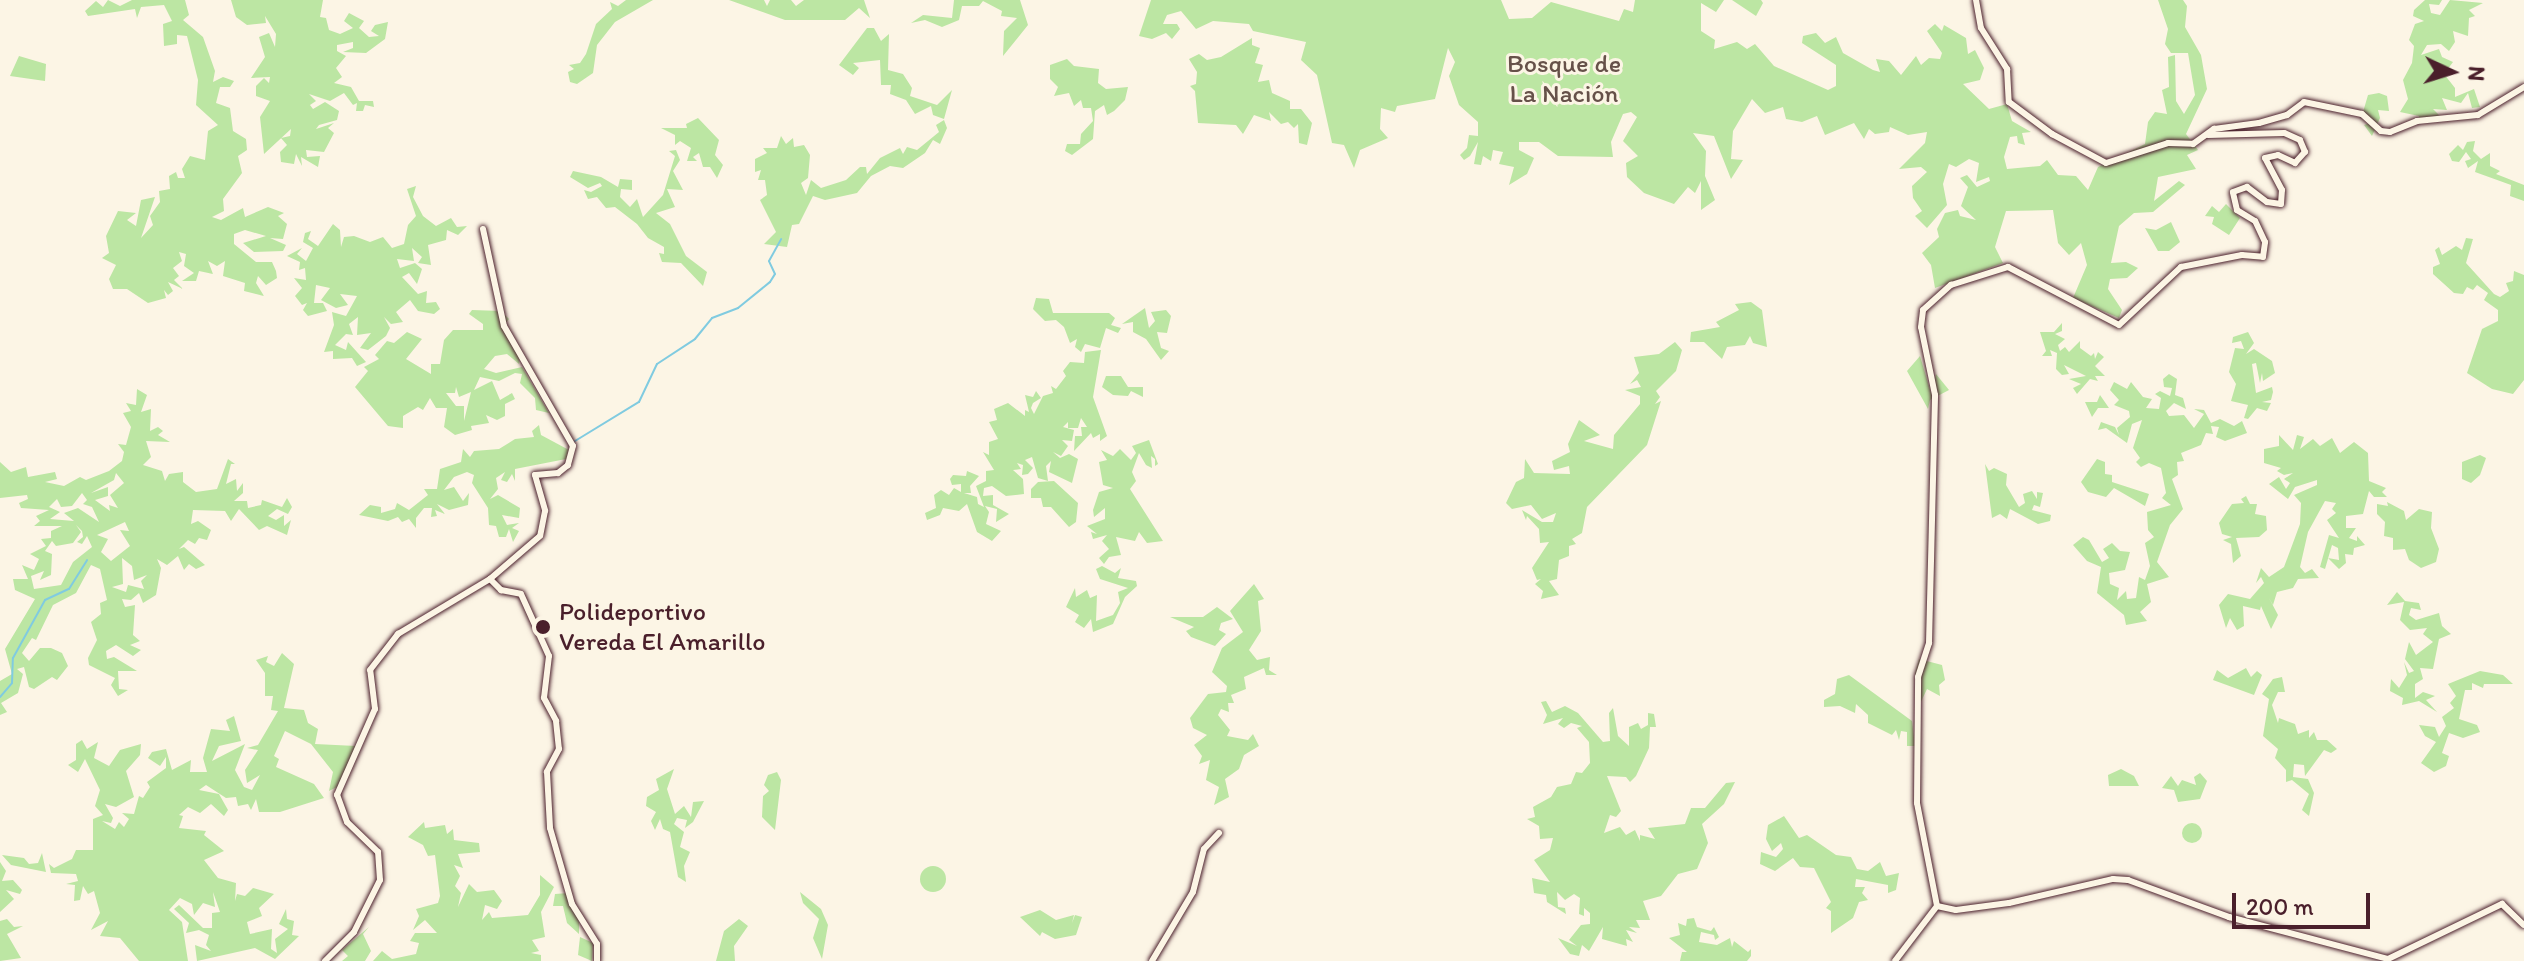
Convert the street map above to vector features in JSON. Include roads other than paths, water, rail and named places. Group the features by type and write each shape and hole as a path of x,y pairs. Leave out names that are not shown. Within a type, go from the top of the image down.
{"street":[{"path":"1976,0 1981,28 2007,69 2009,102 2083,154 2106,163 2168,143 2193,144 2230,124 2287,115 2304,102 2362,114 2381,131 2390,132 2432,119 2478,115 2524,87"},
{"path":"1895,961 1937,906 1917,803 1918,677 1929,643 1935,395 1921,327 1923,310 1951,285 2008,267 2119,325 2181,267 2242,255 2263,257 2265,242 2255,221 2237,210 2233,192 2247,187 2267,202 2281,204 2285,198 2265,158 2278,155 2295,163 2305,152 2300,140 2284,133 2208,135"},
{"path":"325,961 354,932 380,880 378,852 347,822 337,795 375,709 370,670 398,634 490,579 540,536 545,511 535,475 558,473 568,465 572,443 518,358 504,326 483,229"},
{"path":"490,579 501,590 521,594 549,656 544,698 556,721 559,749 545,787 550,828 572,904 597,944 597,961"},
{"path":"1152,961 1193,892 1208,842 1219,833"},
{"path":"1937,906 1956,910 1996,905 2113,879 2128,880 2229,917 2388,959 2502,904 2524,925"}],"waterway":[{"path":"575,441 639,402 657,364 695,339 712,318 738,308 770,282 775,274 769,261 781,239"},
{"path":"0,697 12,683 13,658 45,600 69,589 87,560"}],"place":[{"name":"Polideportivo Vereda El Amarillo","path":"543,627"}],"park label":[{"name":"Bosque de La Nación","path":"1564,79"}]}
